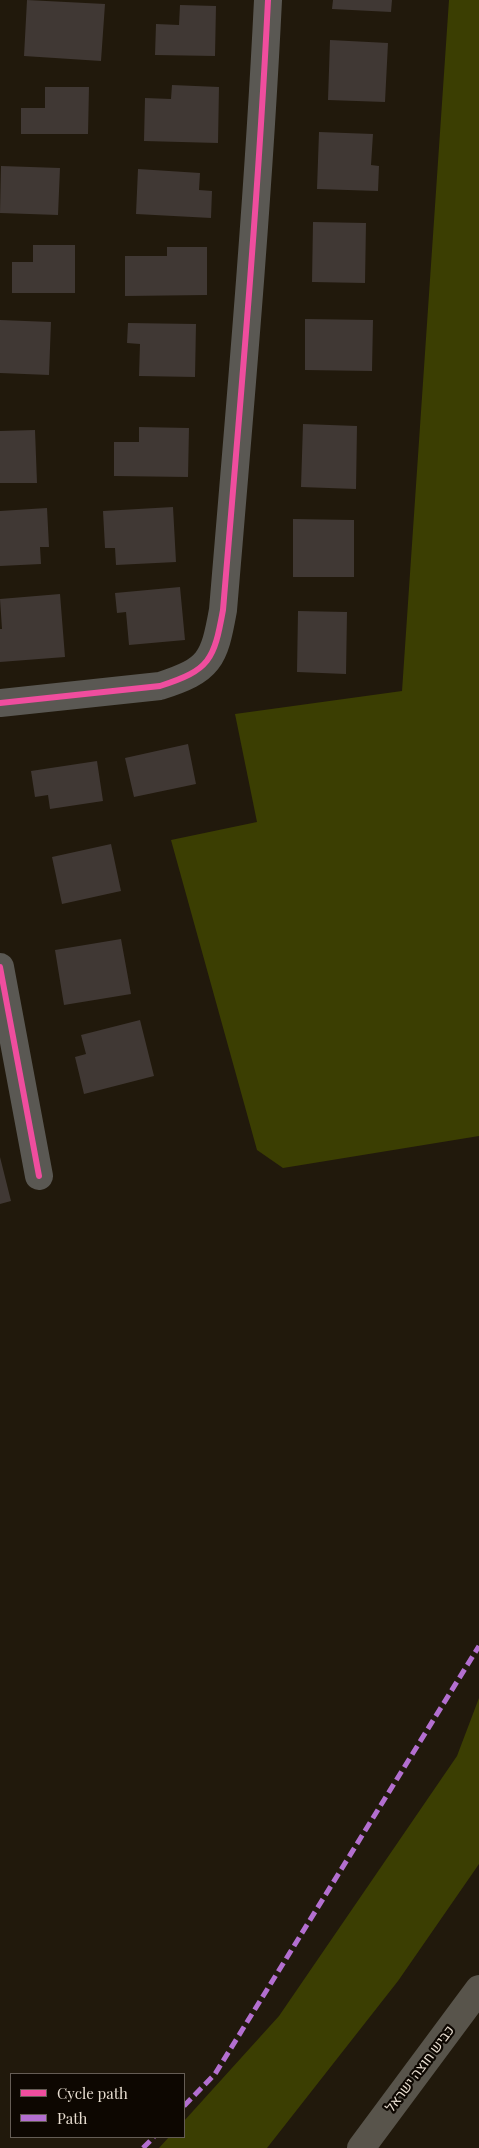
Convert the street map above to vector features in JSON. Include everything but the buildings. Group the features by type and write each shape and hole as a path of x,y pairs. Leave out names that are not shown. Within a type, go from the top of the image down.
{"highway":[{"name":"כביש חוצה ישראל","path":"361,2148 479,1989"}],"street":[{"path":"0,703 160,686 182,679 198,670 210,658 218,637 223,610 261,144 268,0"},
{"path":"0,967 39,1176"}],"shaded area":[{"path":"449,0 479,0 479,1136 283,1168 257,1150 171,840 257,822 235,714 402,691"},
{"path":"479,1698 479,1864 398,1981 267,2148 159,2148 168,2138 185,2138 185,2120 279,2016 457,1756"}],"marked path":[{"path":"185,2105 215,2074 479,1646"},
{"path":"143,2148 153,2138"}],"cycle path":[{"path":"0,703 160,686 177,680 200,668 212,652 223,610 254,229 268,0"},
{"path":"0,967 39,1176"}]}
